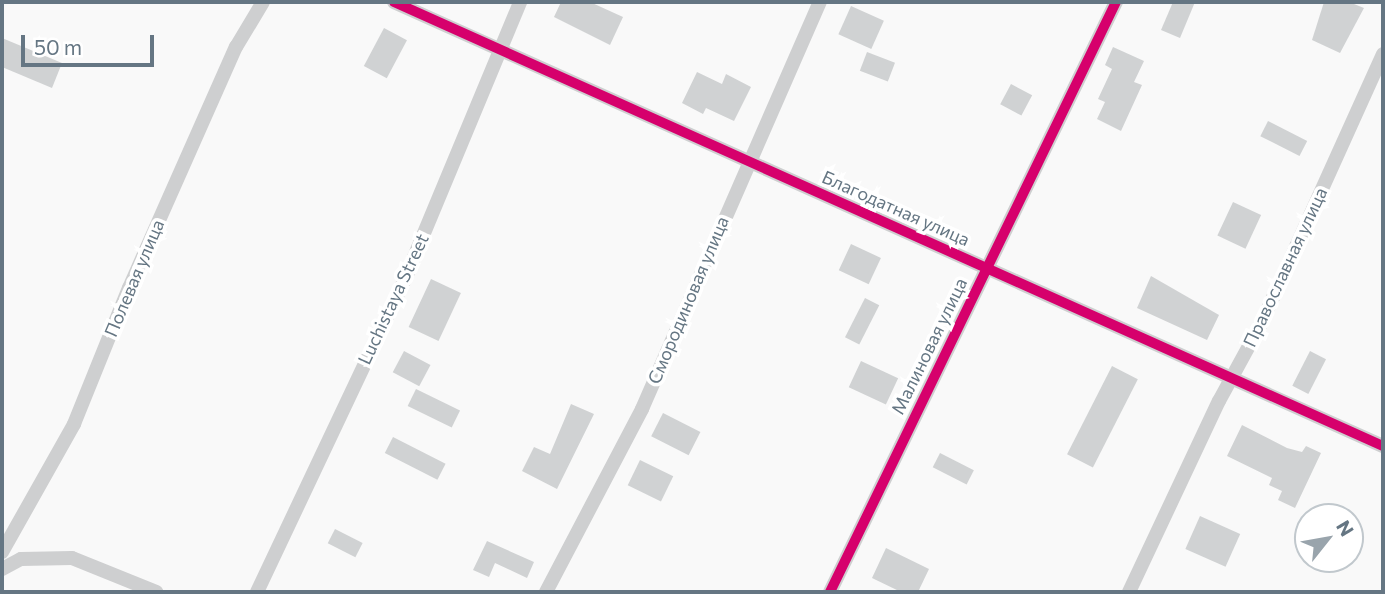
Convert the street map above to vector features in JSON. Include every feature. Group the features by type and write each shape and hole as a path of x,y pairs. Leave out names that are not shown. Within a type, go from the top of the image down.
{"street":[{"name":"Полевая улица","path":"2,552 74,424 231,58 262,2"},
{"name":"Благодатная улица","path":"394,2 1383,446"},
{"name":"Luchistaya Street","path":"257,592 407,274 520,2"},
{"name":"Смородиновая улица","path":"546,592 642,409 747,160 820,2"},
{"name":"Малиновая улица","path":"831,592 1116,2"},
{"name":"Православная улица","path":"1129,592 1231,378 1262,322 1383,54"},
{"path":"2,569 21,559 72,558 156,592"}],"building":[{"path":"561,2 590,2 623,17 610,45 554,17"},
{"path":"1173,2 1195,2 1180,38 1161,30"},
{"path":"1324,2 1349,2 1364,8 1340,53 1312,40"},
{"path":"851,6 884,21 871,49 838,34"},
{"path":"384,28 407,40 387,78 364,66"},
{"path":"2,38 62,63 52,88 2,67"},
{"path":"1113,47 1144,61 1134,82 1142,85 1121,131 1097,119 1105,102 1098,99 1112,69 1105,65"},
{"path":"867,52 895,63 888,81 860,71"},
{"path":"697,72 722,84 726,74 751,87 734,121 706,108 703,114 682,103"},
{"path":"1011,84 1032,95 1021,116 1000,104"},
{"path":"1268,121 1307,141 1299,156 1260,136"},
{"path":"1233,202 1261,215 1245,249 1217,236"},
{"path":"851,244 881,258 869,284 839,270"},
{"path":"1151,276 1219,315 1207,340 1137,308"},
{"path":"431,279 461,293 439,341 409,327"},
{"path":"865,298 879,305 859,344 845,337"},
{"path":"404,351 430,365 419,386 393,372"},
{"path":"1310,351 1326,359 1308,394 1292,386"},
{"path":"861,361 898,378 886,405 849,387"},
{"path":"1112,366 1138,379 1093,467 1067,454"},
{"path":"416,389 460,410 452,428 408,406"},
{"path":"571,404 594,414 557,489 522,471 534,447 550,454"},
{"path":"663,413 700,432 689,455 651,436"},
{"path":"1242,425 1287,448 1302,452 1306,446 1321,453 1294,508 1278,500 1282,491 1269,485 1272,478 1227,456"},
{"path":"393,437 446,464 437,480 385,453"},
{"path":"940,453 974,470 967,485 933,467"},
{"path":"640,460 673,476 661,501 628,485"},
{"path":"1200,516 1240,534 1226,567 1185,549"},
{"path":"335,529 363,543 355,557 328,543"},
{"path":"487,541 534,562 527,578 495,563 489,577 473,570"},
{"path":"886,548 929,569 918,592 901,592 872,578"}],"cycle path":[{"path":"394,2 1383,446"},
{"path":"830,592 1116,2"}]}
